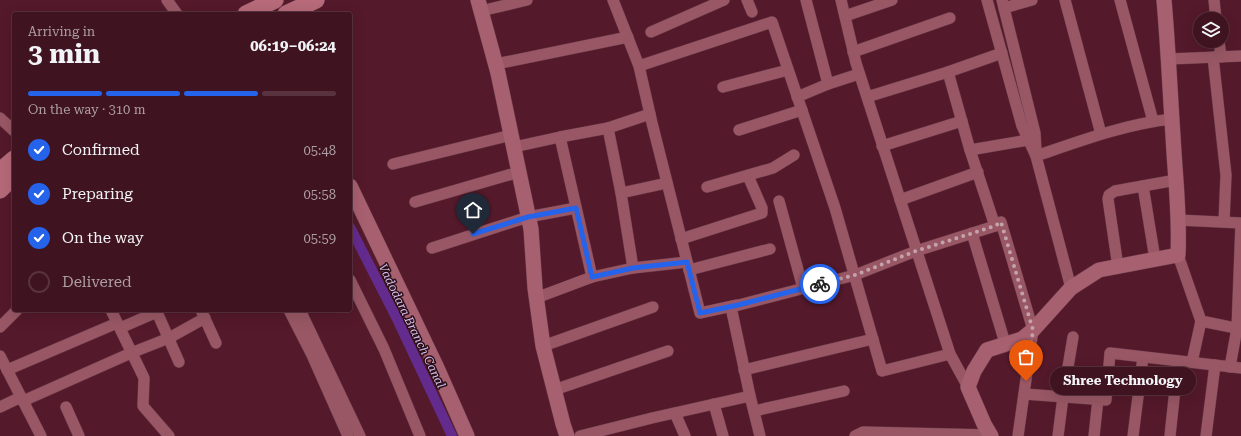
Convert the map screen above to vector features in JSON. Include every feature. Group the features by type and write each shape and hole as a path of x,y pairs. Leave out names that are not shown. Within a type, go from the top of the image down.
{"main road":[{"path":"252,8 275,0"},
{"path":"290,12 308,2"},
{"path":"0,171 12,161"},
{"path":"0,190 12,178"}],"street":[{"path":"167,0 176,12"},
{"path":"527,0 479,5 496,64 531,229 536,298 543,346 567,436"},
{"path":"613,0 639,66 700,313 738,305"},
{"path":"651,32 724,0"},
{"path":"747,0 752,12"},
{"path":"806,0 828,84"},
{"path":"841,0 859,74 950,354 968,387 984,424 991,436"},
{"path":"845,16 892,0"},
{"path":"987,0 1022,126 1036,156 1071,288"},
{"path":"1032,0 1003,4 1035,133 1036,156"},
{"path":"1065,0 1101,134"},
{"path":"1120,0 1153,121"},
{"path":"1164,0 1179,232 1178,255 1201,321 1192,362"},
{"path":"1214,0 1215,12"},
{"path":"853,52 950,18"},
{"path":"639,66 772,22 835,208 882,371 950,354"},
{"path":"496,64 628,37"},
{"path":"1218,48 1217,57 1226,175 1224,222"},
{"path":"867,96 1002,54"},
{"path":"1169,60 1241,56"},
{"path":"723,88 788,70"},
{"path":"948,72 970,150 995,226"},
{"path":"797,97 828,84 859,74"},
{"path":"739,130 802,110"},
{"path":"393,164 512,141 560,137 608,128 650,114"},
{"path":"0,118 12,129"},
{"path":"1036,156 1101,134 1153,121 1172,119"},
{"path":"882,146 962,122"},
{"path":"608,128 621,193 633,268"},
{"path":"560,137 592,277"},
{"path":"970,150 1028,140"},
{"path":"707,187 777,167 794,155"},
{"path":"415,202 519,172"},
{"path":"900,200 978,172"},
{"path":"681,239 760,214 762,212 762,208 748,176"},
{"path":"1118,267 1108,199 1109,195 1115,191 1176,180"},
{"path":"621,193 667,183"},
{"path":"1143,186 1155,259"},
{"path":"352,190 437,368 467,436"},
{"path":"779,201 802,288"},
{"path":"432,248 528,217 576,208"},
{"path":"1024,394 1106,400 1110,353 1236,368 1239,329 1241,222 1178,220"},
{"path":"760,436 731,307 855,275 916,251 995,226 1001,222 1033,330 1018,436"},
{"path":"972,233 1005,343"},
{"path":"536,298 592,277 633,268 688,266 770,249"},
{"path":"968,387 974,371 988,350 1005,343 1022,339 1033,330 1071,288 1099,270 1178,255"},
{"path":"352,284 384,349 420,436"},
{"path":"543,346 653,307"},
{"path":"0,326 15,312"},
{"path":"112,312 144,378 143,406 169,436"},
{"path":"7,370 154,312"},
{"path":"156,312 179,362"},
{"path":"290,312 312,355 348,436"},
{"path":"301,312 360,436"},
{"path":"0,407 169,338 203,314 216,343"},
{"path":"1201,321 1239,329"},
{"path":"1058,436 1062,397 1073,337"},
{"path":"744,370 873,338"},
{"path":"554,390 668,351"},
{"path":"0,356 41,436"},
{"path":"1133,436 1143,357"},
{"path":"1170,436 1178,361"},
{"path":"1206,436 1216,365"},
{"path":"754,411 844,391"},
{"path":"580,436 750,396"},
{"path":"1094,436 1098,399"},
{"path":"714,404 722,436"},
{"path":"66,407 79,436"},
{"path":"675,413 685,436"},
{"path":"855,436 863,432 991,436"}],"waterway":[{"name":"Vadodara Branch Canal","path":"352,231 397,319 452,436"}],"way so far":[{"path":"820,284 855,275 916,251 995,226 1001,222 1033,330 1026,381"}],"place":[{"name":"Shree Technology","path":"1026,381"}],"route":[{"path":"473,234 528,217 576,208 592,277 624,269 687,262 700,313 820,284"}]}
